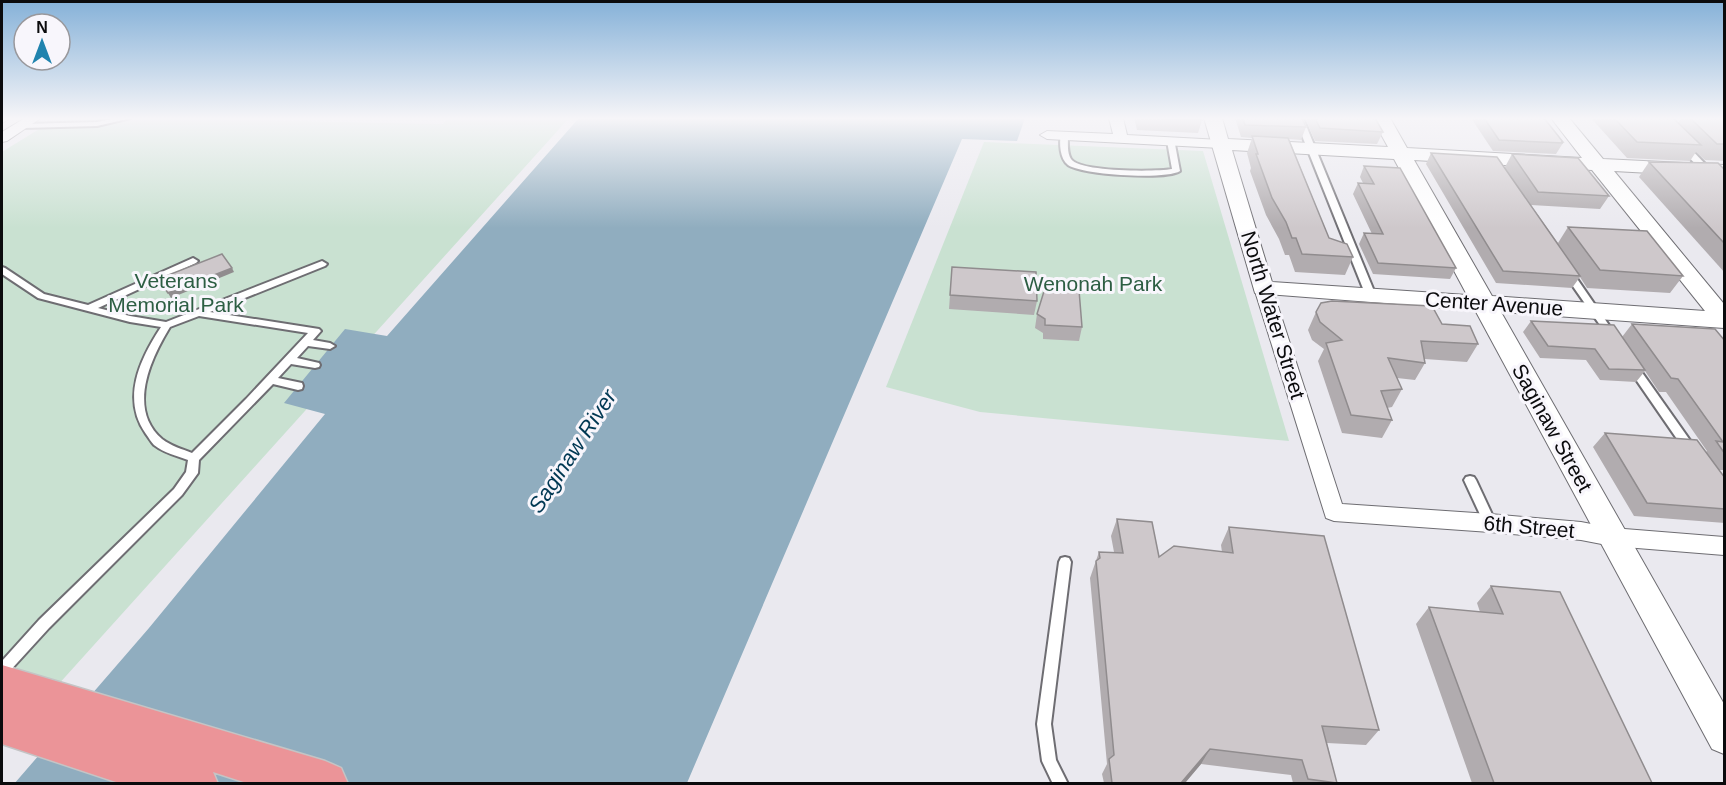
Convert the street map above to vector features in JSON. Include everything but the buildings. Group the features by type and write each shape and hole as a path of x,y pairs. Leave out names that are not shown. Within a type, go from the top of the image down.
{"highway":[{"path":"2,685 325,783"},
{"path":"2,723 195,783"}],"street":[{"name":"North Water Street","path":"1224,155 1263,288 1334,512"},
{"name":"Saginaw Street","path":"1402,155 1725,737"},
{"path":"1416,155 1494,163 1598,164 1715,171"},
{"path":"1590,155 1725,320"},
{"name":"Center Avenue","path":"1263,288 1725,320"},
{"name":"6th Street","path":"1334,512 1490,523 1581,531 1612,537 1725,546"}],"lane":[{"path":"1068,155 1070,162 1081,168 1155,174 1176,171 1174,155"},
{"path":"1315,155 1371,296"},
{"path":"1695,155 1715,171"},
{"path":"89,308 193,261"},
{"path":"1562,263 1616,342"},
{"path":"2,270 41,296 130,319 167,325 322,264"},
{"path":"2,670 44,624 178,492 192,473 194,458 316,331 199,313"},
{"path":"167,325 149,353 138,389 141,416 157,442 194,458"},
{"path":"305,342 330,346"},
{"path":"1623,352 1697,460"},
{"path":"289,360 315,365"},
{"path":"270,380 298,386"},
{"path":"1470,480 1490,523"},
{"path":"1061,783 1049,761 1044,724 1065,562"}],"green space":[{"name":"Veterans Memorial Park","path":"2,155 536,155 2,747"},
{"name":"Wenonah Park","path":"979,155 1204,155 1289,441 980,412 886,387"}],"water":[{"name":"Saginaw River","path":"547,155 955,155 687,783 14,784 149,628 325,414 284,403 345,329 387,336"}]}
